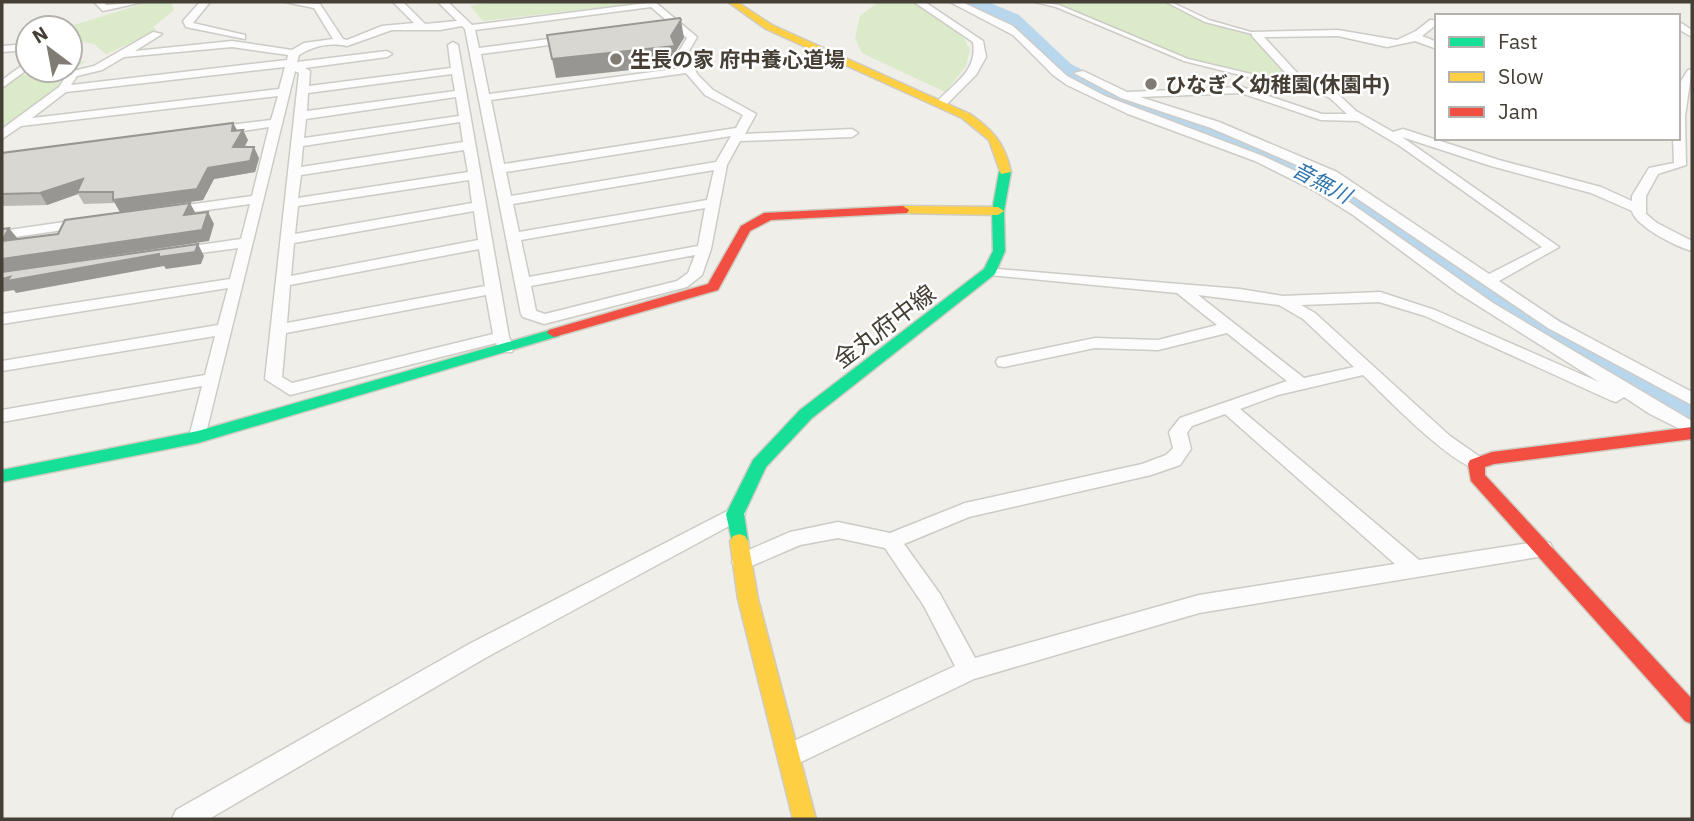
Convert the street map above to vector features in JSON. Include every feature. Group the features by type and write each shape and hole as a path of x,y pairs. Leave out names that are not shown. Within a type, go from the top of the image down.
{"main road":[{"path":"732,2 769,27 941,104 966,116 991,133 1005,170 998,211 999,251 990,271"},
{"path":"2,476 198,437 656,298 713,287 722,277 741,230 751,221 768,216 919,209 998,211"},
{"name":"金丸府中線","path":"735,514 759,464 806,414 990,271"},
{"path":"1692,431 1492,457 1476,464 1477,477 1692,715"},
{"path":"735,514 748,599 805,819"}],"street":[{"path":"99,2 103,8 138,2"},
{"path":"205,2 201,10 188,21 189,25 294,58 306,71 299,116 273,379 290,389 503,343 453,45"},
{"path":"290,2 317,6 340,41"},
{"path":"397,2 420,23 416,27"},
{"path":"198,437 294,58 308,45 354,41 382,29 399,26 448,26 467,24 653,4 692,37 681,56 688,70 714,98 750,114 721,165 704,249 695,275 656,298 544,319 529,314 475,52 467,24 443,2"},
{"path":"919,2 978,41 981,57 972,74 941,104"},
{"path":"955,2 998,21 1018,34 1067,81 1097,97 1122,109 1218,141 1276,165 1319,188 1380,226 1460,288 1692,431"},
{"path":"1417,38 1433,22"},
{"path":"664,27 677,25"},
{"path":"1256,34 1339,33 1377,44 1417,38 1435,45"},
{"path":"2,135 62,89 73,74 98,68 157,34"},
{"path":"1256,34 1265,47 1295,76 1334,96 1360,118 1404,143 1552,247 1488,281"},
{"path":"475,52 583,37"},
{"path":"117,57 232,44 294,58"},
{"path":"62,89 294,58 387,54"},
{"path":"302,90 458,70"},
{"path":"484,98 688,70"},
{"path":"1692,72 1681,93 1680,165 1653,171 1639,197 1639,215 1651,226 1692,247"},
{"path":"1079,73 1125,96 1215,125 1332,175 1554,325 1692,399"},
{"path":"1125,96 1242,90 1321,117 1360,118"},
{"path":"18,123 285,92"},
{"path":"299,116 462,93"},
{"path":"297,142 466,118"},
{"path":"194,134 276,123"},
{"path":"1384,131 1393,130 1435,139"},
{"path":"499,169 738,135 852,133"},
{"path":"1442,140 1461,144 1505,166 1596,190 1639,209"},
{"path":"294,172 470,145"},
{"path":"506,201 721,165"},
{"path":"291,203 474,174"},
{"path":"163,212 258,199"},
{"path":"513,237 714,203"},
{"path":"287,240 480,206"},
{"path":"2,235 96,222"},
{"path":"165,254 247,242"},
{"path":"283,282 486,243"},
{"path":"523,283 704,249"},
{"path":"990,271 1283,301 1380,297 1430,313 1623,399 1667,414"},
{"path":"2,319 237,282"},
{"path":"278,330 493,289"},
{"path":"1183,290 1301,384"},
{"path":"1283,301 1309,316 1444,441 1476,464"},
{"path":"1004,362 1095,343 1158,345 1230,327"},
{"path":"2,366 225,329"},
{"path":"742,562 797,538 838,530 891,541 965,510 1143,470 1173,460 1182,449 1178,432 1186,422 1274,390 1367,369"},
{"path":"2,416 212,379"},
{"path":"1227,407 1416,569"},
{"path":"185,819 479,650 735,514"},
{"path":"891,541 932,600 969,670"},
{"path":"790,755 969,670 1199,604 1543,549"}],"lane":[{"path":"1037,2 1057,6 1186,60 1272,81 1295,76"},
{"path":"1168,2 1208,22 1256,34"}],"green space":[{"path":"149,2 171,2 174,10 153,27 157,31 106,54 94,44 84,42 84,22"},
{"path":"490,2 648,2 483,21 470,6"},
{"path":"878,2 915,2 960,31 970,50 966,66 945,92 862,53 855,38 860,16"},
{"path":"1048,2 1163,2 1205,23 1253,35 1289,76 1264,79 1187,60"},
{"path":"14,80 14,84 59,84 2,131 4,86"}],"building":[{"path":"680,18 671,36 675,46 552,59 547,35"},
{"path":"233,123 232,131 243,130 233,147 254,147 250,161 208,168 197,189 113,200 113,192 77,192 83,179 40,193 2,194 2,153"},
{"path":"190,203 184,215 208,212 202,230 2,259 2,241 58,234 65,220"},
{"path":"9,228 2,241 2,229"},
{"path":"198,244 195,252 159,257 159,254 7,281 10,277 2,279 2,272"}],"waterway":[{"name":"音無川","path":"970,2 1011,20 1062,69 1109,95 1148,111 1202,126 1271,153 1327,181 1544,326 1692,414"}],"traffic: fast":[{"path":"739,541 735,514 759,464 806,414 990,271 999,251 998,211 1005,172"},
{"path":"2,476 198,437 554,333"}],"traffic: slow":[{"path":"732,2 769,27 966,116 993,138 1005,172"},
{"path":"903,210 998,211"},
{"path":"739,541 748,599 805,819"}],"traffic: jam":[{"path":"554,333 713,287 745,229 768,216 903,210"},
{"path":"1692,433 1492,458 1476,464 1477,477 1692,714"}],"place":[{"name":"生長の家 府中養心道場","path":"616,59"},
{"name":"ひなぎく幼稚園(休園中)","path":"1151,84"}]}
